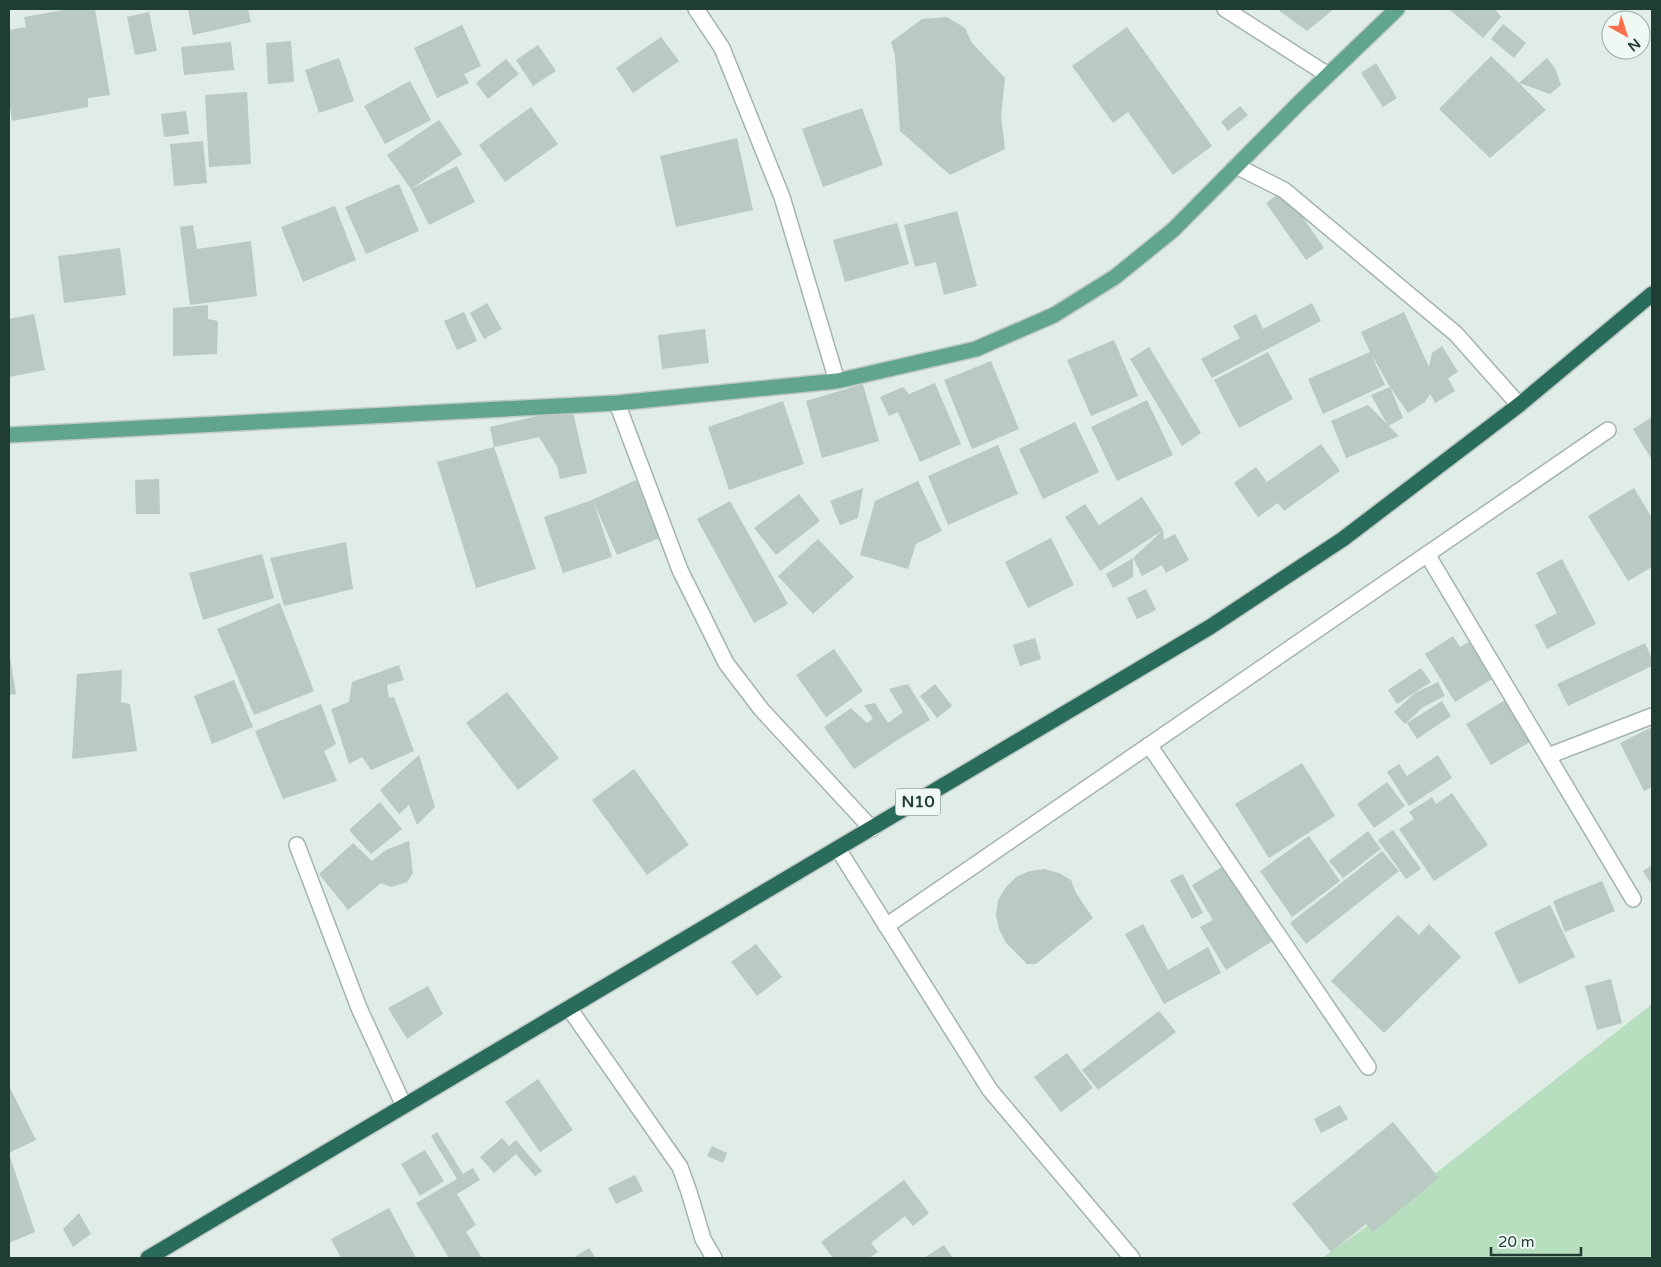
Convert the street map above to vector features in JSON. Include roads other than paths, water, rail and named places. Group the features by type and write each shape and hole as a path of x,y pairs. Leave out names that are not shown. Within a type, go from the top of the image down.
{"highway":[{"name":"N10","path":"148,1258 1218,622 1343,539 1519,405 1652,294"}],"main road":[{"path":"9,435 617,403 838,381 976,349 1054,316 1115,277 1173,230 1397,9"}],"street":[{"path":"696,9 722,48 782,197 838,381"},
{"path":"1225,9 1328,75"},
{"path":"1236,166 1284,190 1456,334 1519,405"},
{"path":"617,403 680,570 726,663 761,710 872,829"},
{"path":"886,926 1608,430"},
{"path":"1427,554 1633,899"},
{"path":"1548,756 1652,716"},
{"path":"1149,745 1368,1067"},
{"path":"297,846 359,1008 404,1106"},
{"path":"838,849 990,1090 1132,1258"},
{"path":"569,1008 626,1087 680,1167 703,1239 714,1258"}]}
